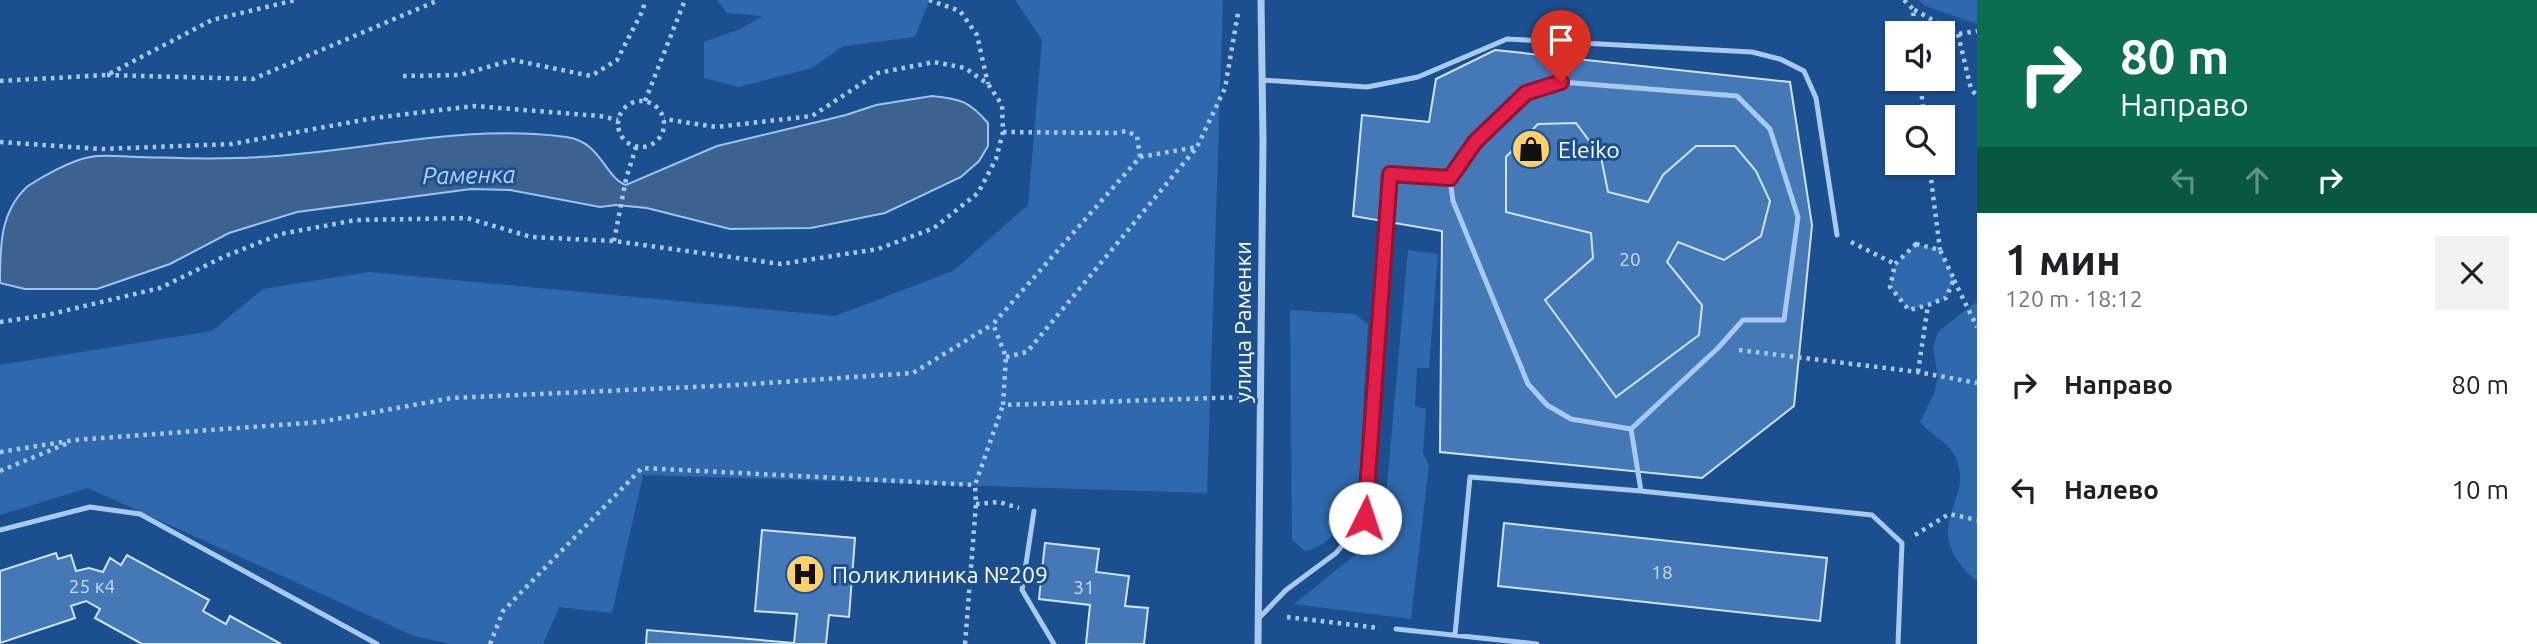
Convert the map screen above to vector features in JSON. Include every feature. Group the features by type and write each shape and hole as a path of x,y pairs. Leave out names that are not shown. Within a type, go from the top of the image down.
{"street":[{"name":"улица Раменки","path":"1258,644 1261,0"}],"lane":[{"path":"1262,80 1367,87 1418,77 1507,38 1752,52 1780,59 1804,71 1816,98 1837,235"},
{"path":"1561,82 1737,96 1770,130 1798,217 1784,320 1743,320 1718,348 1631,429 1572,419 1547,405 1528,384 1453,201 1450,178 1475,142 1526,93 1561,82"},
{"path":"1259,617 1286,590 1336,553 1365,518 1390,174 1450,178"},
{"path":"1631,429 1641,491"},
{"path":"1455,635 1470,477 1641,491 1872,515 1902,543 1898,644"},
{"path":"0,530 90,507 140,514 377,644"},
{"path":"1034,511 1022,590 1054,644"},
{"path":"1396,629 1537,644"}],"path":[{"path":"107,75 212,20 296,0"},
{"path":"0,81 107,75 253,79 439,0"},
{"path":"403,76 459,75 513,60 591,76 617,60 643,10 645,0"},
{"path":"645,101 685,0"},
{"path":"929,0 960,11 978,35 988,84"},
{"path":"1904,0 1913,9 1958,34 1977,31"},
{"path":"1913,9 1914,21"},
{"path":"1006,357 1027,352 1197,147 1225,88 1238,13"},
{"path":"1958,34 1971,89 1977,96"},
{"path":"0,322 47,315 160,288 222,257 281,233 356,220 467,218 531,237 614,242 781,264 878,248 934,228 978,193 996,159 1003,132 1002,104 988,84 965,68 934,62 878,73 812,116 716,127 664,119"},
{"path":"636,101 645,101 660,111 664,119 660,137 646,147 628,144 618,128 621,111 636,101"},
{"path":"0,142 102,149 232,144 373,118 474,106 600,116 618,120"},
{"path":"1003,132 1126,131 1137,136 1140,157"},
{"path":"614,242 626,179 636,147"},
{"path":"0,452 75,440 320,422 452,398 914,373 993,324 1140,157 1197,147"},
{"path":"1931,175 1940,250 1977,327"},
{"path":"1837,235 1895,264"},
{"path":"1940,250 1916,244 1895,264 1890,287 1909,310 1946,298 1954,279"},
{"path":"1918,372 1928,305"},
{"path":"965,644 976,504 975,485 1003,405 1006,357 993,324"},
{"path":"1718,348 1918,372 1977,383"},
{"path":"1003,405 1220,397 1261,398"},
{"path":"0,471 75,440"},
{"path":"490,644 503,611 642,468 975,485"},
{"path":"976,504 999,502"},
{"path":"1902,543 1949,514 1977,520"},
{"path":"1287,617 1396,629"}],"shaded area":[{"path":"717,0 929,1 915,37 843,46 812,68 739,87 704,78 704,42 740,29 763,16 727,13"},
{"path":"1015,0 1223,0 1207,493 643,475 612,613 559,607 543,644 451,644 414,636 88,488 0,515 0,365 212,331 263,289 369,272 835,316 953,271 1028,205 1042,40"},
{"path":"1919,0 1977,0 1977,24 1925,6"},
{"path":"1916,244 1940,250 1954,279 1946,298 1909,310 1890,287 1895,264"},
{"path":"1408,250 1438,254 1429,368 1417,368 1415,406 1426,409 1423,453 1429,465 1411,619 1294,604 1374,540 1385,507"},
{"path":"1977,301 1977,581 1956,559 1948,537 1949,520 1959,486 1959,467 1949,447 1920,422 1938,378 1933,347 1938,332"},
{"path":"1290,310 1355,314 1368,324 1359,487 1355,504 1348,519 1331,537 1319,546 1305,551 1292,540"}],"water":[{"name":"Раменка","path":"932,96 964,102 988,123 988,146 979,161 961,177 885,213 811,228 730,229 647,208 616,205 600,207 510,190 471,189 297,212 229,233 170,264 97,289 25,289 0,283 4,230 12,206 19,196 28,186 49,173 90,157 245,158 451,136 528,134 578,140 595,152 613,175 626,185 717,146 846,115 876,105"}],"building":[{"path":"1495,50 1790,82 1812,225 1794,406 1702,478 1440,452 1442,231 1353,216 1362,115 1429,122 1436,79"},
{"path":"1576,123 1601,157 1608,192 1648,202 1663,175 1696,146 1735,146 1756,171 1770,201 1761,236 1724,260 1678,242 1667,262 1702,305 1699,335 1616,397 1545,300 1593,258 1591,233 1506,212 1506,157 1538,124"},
{"path":"1504,523 1827,558 1820,621 1498,586"},
{"name":"Поликлиника №209","path":"762,530 855,538 849,617 829,615 826,644 646,644 647,630 794,643 797,614 755,611"},
{"path":"1045,543 1099,549 1096,572 1129,576 1125,606 1148,608 1144,644 1086,644 1090,605 1039,599"},
{"path":"56,553 58,559 71,555 76,571 89,568 103,572 110,558 121,565 127,555 209,600 203,611 226,624 230,616 281,644 142,644 95,618 100,609 86,601 71,606 75,618 0,643 0,571"}],"place":[{"name":"Eleiko","path":"1531,149"},
{"name":"Поликлиника №209","path":"805,574"}],"route":[{"path":"1365,518 1390,174 1450,178 1475,142 1526,93 1561,82"}]}
